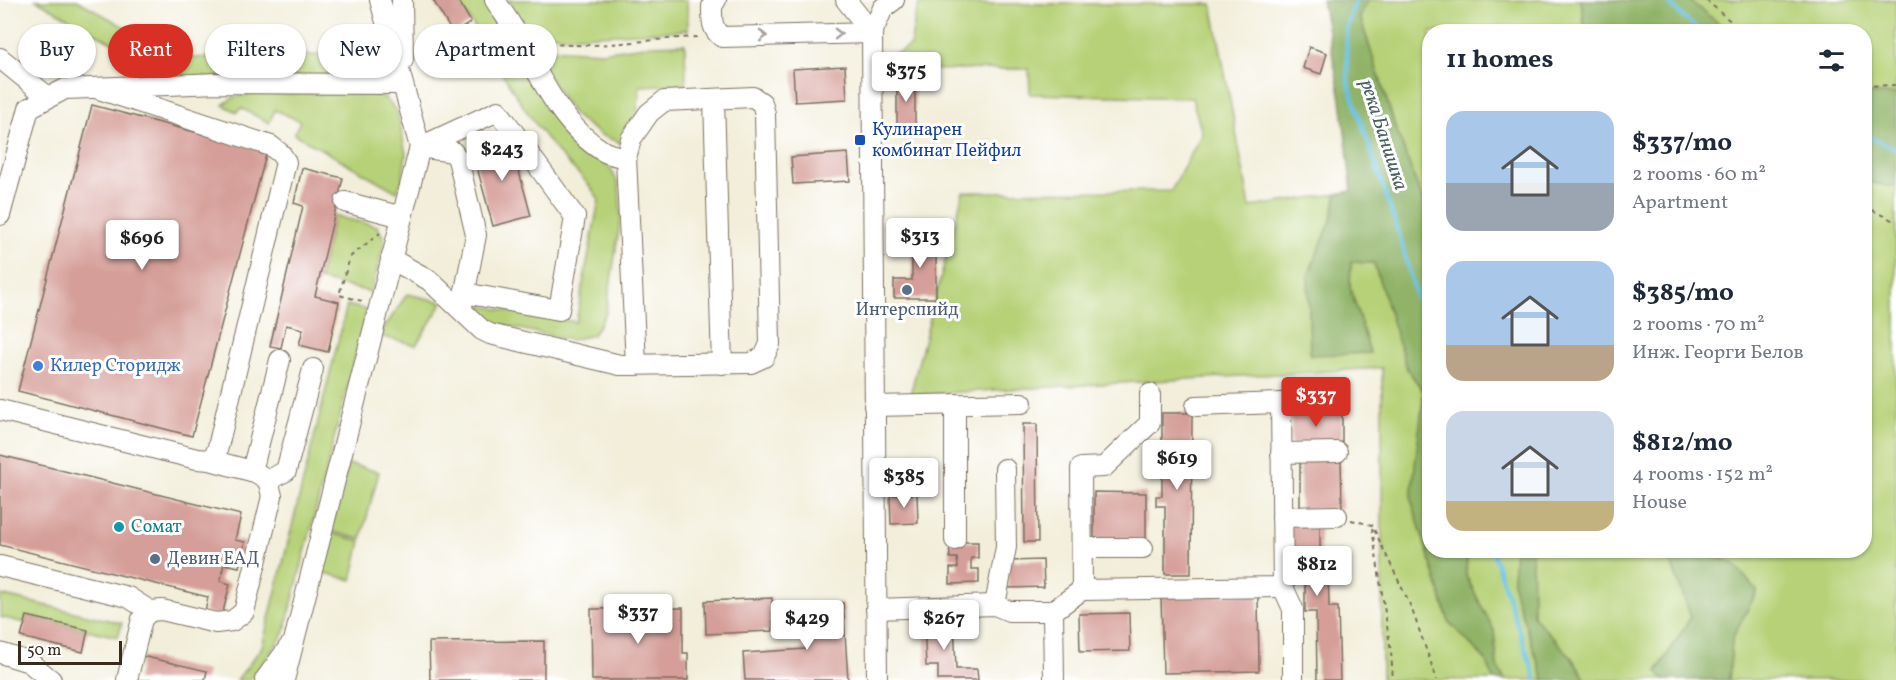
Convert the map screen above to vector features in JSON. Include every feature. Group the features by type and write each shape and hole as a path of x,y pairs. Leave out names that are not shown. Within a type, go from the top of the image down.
{"street":[{"path":"284,680 420,147 380,0"},
{"path":"402,0 402,84"},
{"path":"495,0 510,24"},
{"path":"716,0 711,6 712,23 715,32 722,37 872,33"},
{"path":"846,0 872,33"},
{"path":"877,680 872,33 883,8 894,0"},
{"path":"0,58 48,97"},
{"path":"539,78 586,137 605,152 626,158"},
{"path":"0,215 29,108 65,89 219,83 402,84"},
{"path":"96,88 271,146 281,154 286,162 217,451 210,460"},
{"path":"391,259 463,301 482,330 490,334 620,365 636,365 722,364 751,363 764,357 770,344 765,114 762,103 753,98 664,101 649,112 631,139 626,158 636,365"},
{"path":"714,99 722,364"},
{"path":"420,147 498,111 575,217 559,310 463,301"},
{"path":"420,147 453,152 458,159 476,235 463,301"},
{"path":"345,202 402,217"},
{"path":"0,566 128,597 150,611 162,610 216,623 232,621 244,612 273,496 260,476 280,360"},
{"path":"0,410 197,459 210,460 260,476 286,471 313,369"},
{"path":"1082,590 1081,468 1104,467 1150,423 1149,394"},
{"path":"1196,406 1336,402"},
{"path":"874,406 1022,403"},
{"path":"1281,403 1283,587 1293,609 1293,680"},
{"path":"955,404 955,540"},
{"path":"1281,453 1337,452"},
{"path":"995,605 1006,547 1005,469"},
{"path":"1282,517 1337,516"},
{"path":"1082,548 1143,548"},
{"path":"876,609 995,605 1009,611 1053,611 1082,590 1283,587"},
{"path":"127,680 142,619 150,611"},
{"path":"1053,611 1054,680"},
{"path":"264,680 294,640"},
{"path":"0,653 29,663 51,680"}],"path":[{"path":"1706,0 1734,24"},
{"path":"557,43 592,46 667,38 722,37"},
{"path":"1872,86 1896,85"},
{"path":"1872,210 1896,222"},
{"path":"362,301 339,295 350,257 382,231"},
{"path":"1337,516 1372,525"},
{"path":"1372,525 1393,680"},
{"path":"1372,525 1411,607 1437,680"}],"green space":[{"path":"36,0 77,0 119,24 108,24 108,40 96,33 96,24 79,24"},
{"path":"458,0 485,0 500,24 473,24"},
{"path":"508,0 687,0 688,30 562,37 557,36 557,24 524,24"},
{"path":"1322,0 1368,0 1360,17 1394,123 1422,199 1422,389 1407,369 1374,263 1351,262 1350,287 1370,353 1310,355 1308,276 1332,218 1337,194 1352,191 1341,99"},
{"path":"1368,0 1581,0 1584,24 1422,24 1422,199 1394,123 1360,17"},
{"path":"1581,0 1688,0 1720,24 1584,24"},
{"path":"1688,0 1896,0 1896,94 1872,94 1872,24 1720,24"},
{"path":"919,4 1212,4 1250,207 1337,194 1332,218 1308,276 1370,353 1350,287 1351,262 1374,263 1407,369 1422,389 1422,408 1411,499 1422,535 1422,558 1429,558 1449,622 1484,658 1495,680 1382,680 1382,368 910,395 963,192 1171,191 1202,133 1192,98 1030,94 1029,69 896,70 893,55 910,46"},
{"path":"685,44 686,84 640,86 637,114 621,143 601,135 574,115 549,78 557,78 557,50 602,52 652,45"},
{"path":"306,55 318,55 318,76 306,77"},
{"path":"205,57 205,78 193,78 193,58"},
{"path":"505,78 535,78 573,137 610,168 619,185 621,217 606,313 593,335 571,340 487,322 479,313 481,306 576,322 599,200 589,185 554,148"},
{"path":"365,93 384,97 397,111 406,154 402,181 397,192 294,134 300,121 275,110 269,123 241,108 237,112 223,105 234,97 251,94"},
{"path":"1872,94 1896,94 1896,186 1872,183"},
{"path":"1872,183 1896,186 1896,680 1729,680 1732,639 1757,591 1734,564 1720,558 1872,558"},
{"path":"334,216 377,226 385,240 371,292 319,280"},
{"path":"407,294 443,302 416,345 379,336"},
{"path":"347,305 367,310 284,634 250,680 237,680 262,647"},
{"path":"1422,408 1422,535 1411,499"},
{"path":"348,464 379,472 361,539 330,531"},
{"path":"329,533 361,541 352,580 320,572"},
{"path":"1429,558 1467,558 1466,576 1494,631 1497,666 1505,680 1495,680 1484,658 1449,622"},
{"path":"1467,558 1515,558 1513,580 1515,594 1544,680 1505,680 1497,666 1494,630 1466,576"},
{"path":"1515,558 1532,558 1533,616 1571,657 1586,680 1544,680 1515,594 1513,580"},
{"path":"1532,558 1670,558 1691,617 1657,671 1665,680 1586,680 1571,657 1533,616"},
{"path":"1670,558 1720,558 1734,564 1757,591 1732,639 1729,680 1665,680 1657,672 1691,617"},
{"path":"0,595 122,623 118,637 27,616 25,623 0,617"}],"building":[{"path":"433,0 458,0 471,22 447,24"},
{"path":"1309,47 1327,53 1321,74 1303,68"},
{"path":"845,66 847,99 795,102 793,69"},
{"path":"897,80 915,80 915,126 897,126"},
{"path":"92,105 267,151 192,436 18,391"},
{"path":"510,138 531,216 493,226 472,149"},
{"path":"848,153 850,181 793,184 791,157"},
{"path":"302,168 343,178 315,296 339,302 328,352 299,345 303,329 286,325 281,348 270,346 303,206 294,203"},
{"path":"939,235 940,251 936,251 936,298 894,298 894,280 912,280 912,252 907,252 907,236"},
{"path":"1291,412 1342,412 1342,444 1291,444"},
{"path":"1162,413 1192,413 1191,574 1165,574 1165,506 1156,506 1156,496 1162,496"},
{"path":"1023,424 1037,424 1038,542 1024,542"},
{"name":"Сомат","path":"0,455 241,515 235,540 245,542 239,567 224,564 220,581 230,584 222,616 205,612 208,597 0,545"},
{"path":"1300,459 1341,459 1342,509 1300,509"},
{"path":"1094,492 1146,493 1146,540 1094,540"},
{"path":"917,494 918,523 891,524 890,495"},
{"path":"1290,524 1320,524 1320,570 1328,570 1329,607 1338,607 1340,680 1317,680 1316,612 1305,612 1305,573 1291,574"},
{"path":"949,542 978,542 978,558 971,558 971,569 979,569 979,583 950,584 950,568 958,568 957,558 950,558"},
{"path":"1043,560 1044,587 1008,588 1007,561"},
{"path":"1258,594 1259,671 1163,673 1161,596"},
{"path":"772,598 773,631 706,634 705,601"},
{"path":"843,603 848,680 745,680 743,653 806,649 803,606"},
{"path":"683,608 683,653 688,653 688,680 592,680 591,609"},
{"path":"1129,613 1130,651 1080,652 1079,614"},
{"path":"27,616 88,630 83,652 21,637"},
{"path":"954,619 956,669 977,669 978,680 938,680 938,666 926,666 924,620"},
{"path":"544,641 544,680 430,680 429,642"},
{"path":"142,656 207,671 205,680 137,680"}],"waterway":[{"name":"река Банишка","path":"1356,0 1346,29 1348,83 1399,234 1422,317"},
{"path":"1666,0 1692,24"},
{"path":"1872,138 1896,149"},
{"name":"река Банишка","path":"1495,558 1536,680"}],"place":[{"name":"Кулинарен комбинат Пейфил","path":"860,140"},
{"name":"Интерспийд","path":"907,290"},
{"name":"Килер Сторидж","path":"38,366"},
{"name":"Сомат","path":"119,527"},
{"name":"Девин ЕАД","path":"155,559"}]}
